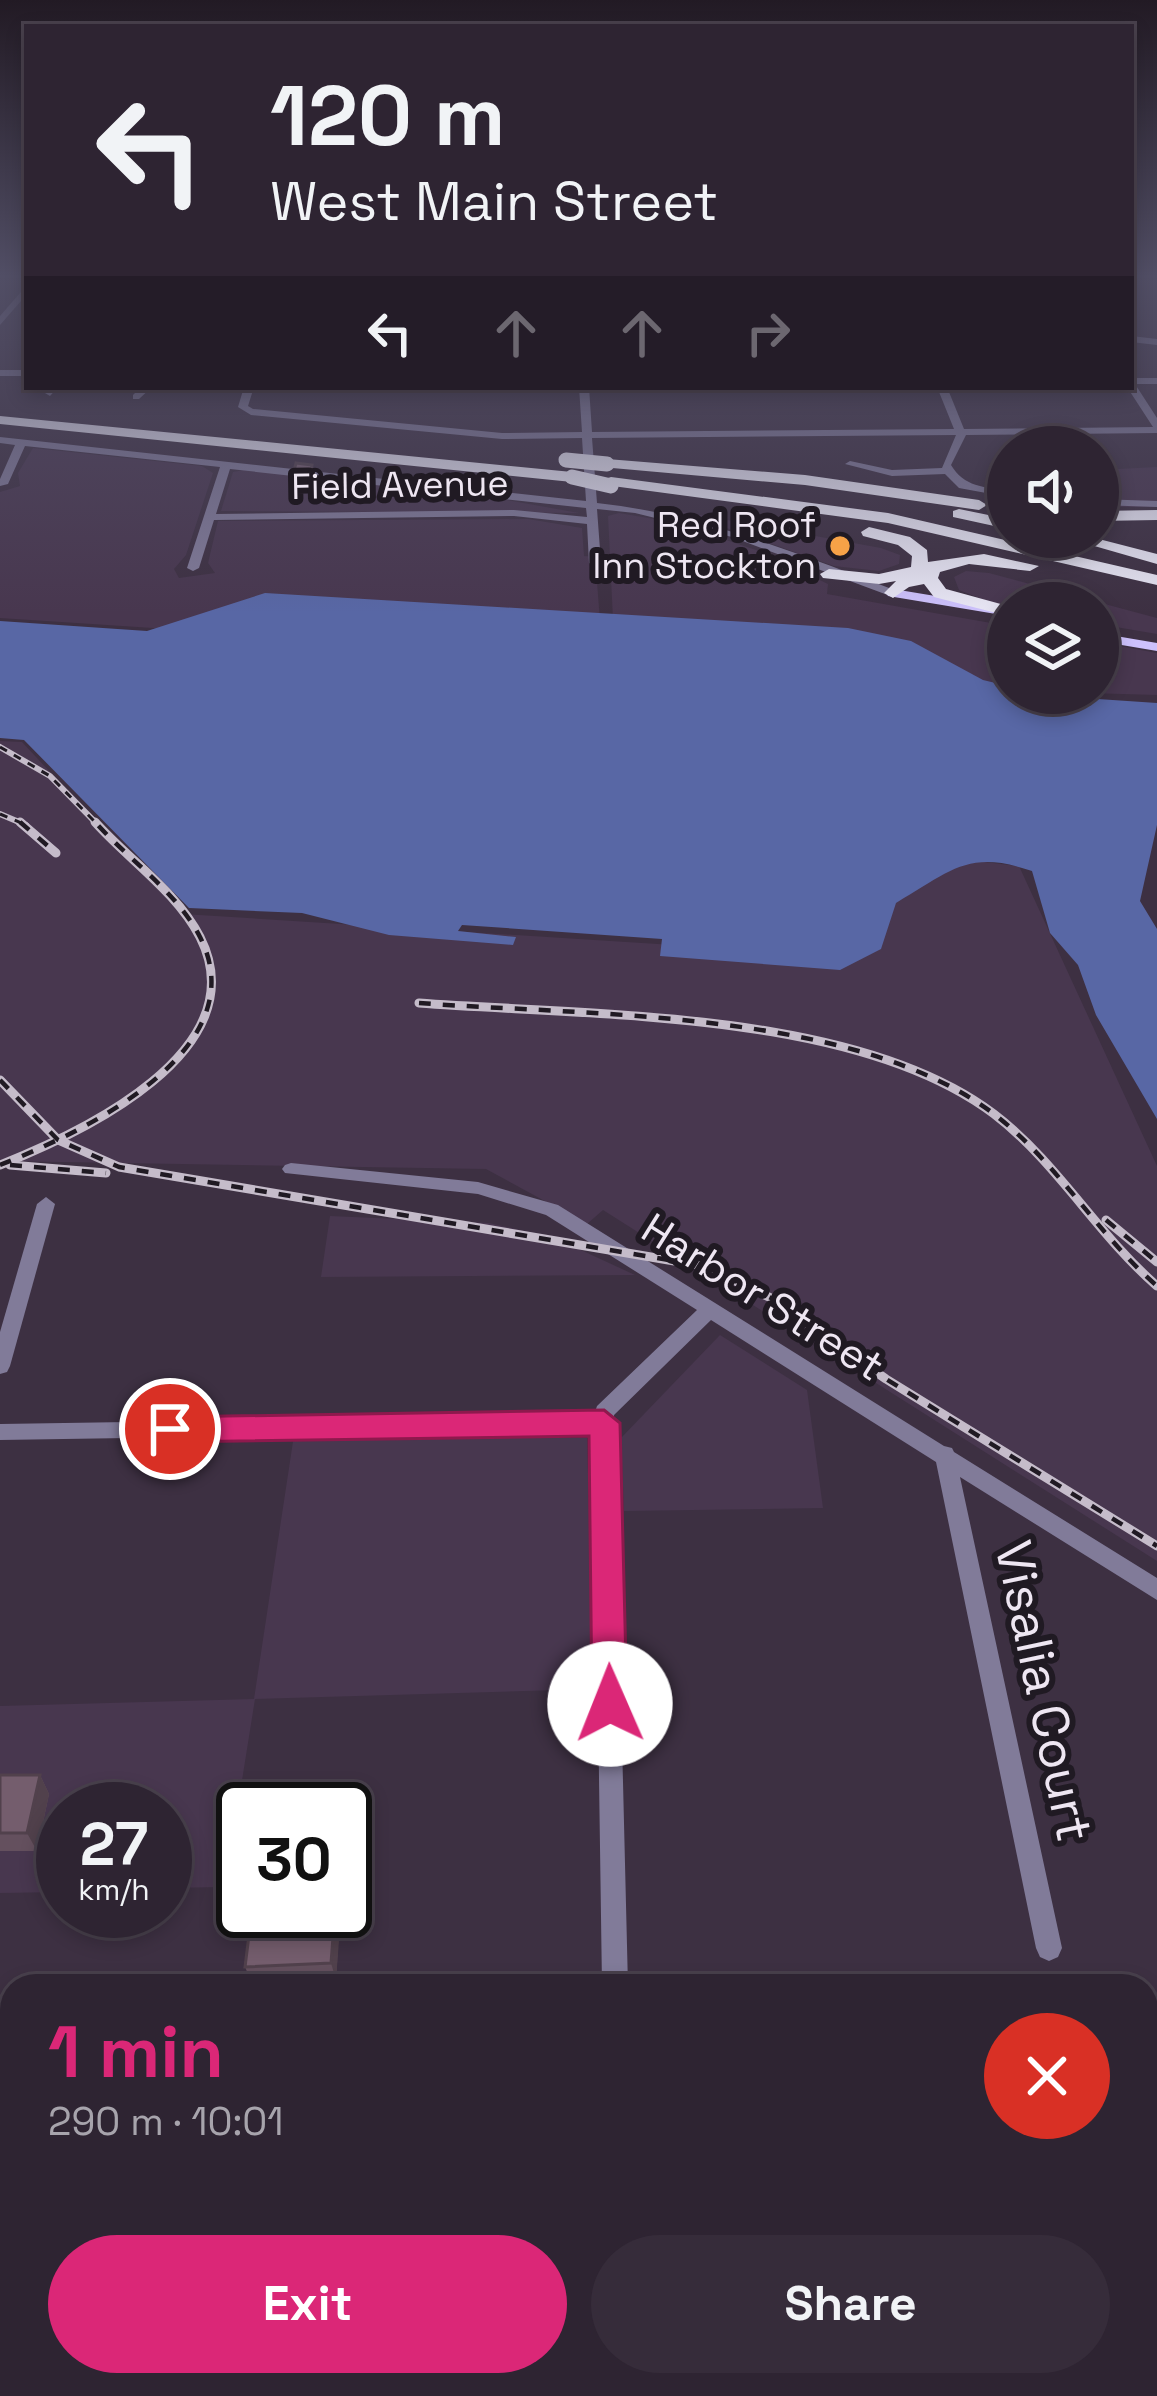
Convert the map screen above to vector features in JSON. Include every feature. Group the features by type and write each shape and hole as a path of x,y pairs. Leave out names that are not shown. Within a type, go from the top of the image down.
{"highway":[{"path":"2,410 568,471 888,518 1157,580"},
{"path":"610,478 781,477 987,506"},
{"path":"610,478 854,496 987,520"},
{"path":"610,478 895,538 921,554 897,594"},
{"path":"1119,516 1157,515"},
{"path":"1119,549 1157,559"},
{"path":"897,594 935,565 983,558 1157,595"},
{"path":"935,565 929,578 940,593 987,608"},
{"path":"830,574 879,579 913,572"}],"main road":[{"path":"897,594 987,610"},
{"path":"1119,636 1157,642"}],"street":[{"path":"136,397 144,390"},
{"path":"248,390 243,406 250,412 502,436 1157,428 1135,390"},
{"path":"584,390 595,563"},
{"path":"943,390 960,432 949,471"},
{"path":"730,434 734,454"},
{"path":"0,440 590,505 699,524 897,594"},
{"path":"3,484 22,442"},
{"path":"193,568 226,463"},
{"path":"850,464 892,473 949,471 963,486 987,490"},
{"path":"1119,503 1157,504"},
{"name":"Field Avenue","path":"210,517 514,513 591,520"},
{"name":"Harbor Street","path":"291,1169 448,1184 514,1197 581,1225 1157,1590"},
{"path":"0,1366 46,1204"},
{"path":"616,1974 604,1412 711,1308"},
{"path":"0,1432 604,1423"},
{"name":"Visalia Court","path":"945,1454 1049,1948"}],"shaded area":[{"path":"33,448 202,466 213,473 186,555 174,569 179,578 215,573 208,563 218,521 528,519 582,528 584,556 595,557 600,620 613,620 608,516 619,513 672,522 759,551 828,584 827,594 987,622 987,683 0,618 0,492 20,486 18,473"},
{"path":"1157,467 1157,507 1119,507 1119,469"},
{"path":"233,472 485,496 579,513 221,511"},
{"path":"678,511 881,548 900,555 899,564 879,571 834,566"},
{"path":"966,571 1023,582 987,582 987,601 959,590 954,577"},
{"path":"1119,608 1157,618 1157,634 1119,628"},
{"path":"1119,646 1157,653 1157,695 1119,694"},
{"path":"0,741 22,742 183,914 785,952 968,860 1019,866 1157,1166 1157,1561 603,1210 587,1224 486,1169 0,1161"},
{"path":"330,1216 489,1223 555,1238 635,1275 321,1277"},
{"path":"720,1335 807,1390 823,1508 624,1511 621,1438"},
{"path":"294,1435 587,1438 594,1689 255,1699 242,1782 216,1782 216,1887 192,1888 192,1782 36,1782 36,1892 0,1893 0,1706 254,1699"}],"water":[{"path":"265,593 848,628 911,641 987,681 987,714 1119,714 1119,700 1157,703 1157,825 1140,901 1157,929 1157,1119 1096,1015 1078,965 1050,933 1032,871 1010,865 991,862 961,867 896,903 881,949 840,970 660,956 662,939 462,925 458,931 516,937 513,945 389,935 302,913 189,908 24,740 0,738 0,621 147,631"}],"building":[{"path":"296,463 312,465 310,475 293,475"},
{"path":"0,1775 40,1775 27,1833 0,1833"},
{"path":"249,1938 333,1938 331,1963 245,1967"}],"railway":[{"path":"0,747 50,776 96,823"},
{"path":"0,814 21,823"},
{"path":"21,823 26,825"},
{"path":"21,823 56,853"},
{"path":"58,1140 114,1109 184,1051 205,1016 211,978 200,937 190,921 96,823"},
{"path":"419,1003 718,1024 870,1054 936,1080 994,1114 1017,1133 1157,1286"},
{"path":"0,1080 58,1140"},
{"path":"0,1165 58,1140"},
{"path":"58,1140 119,1167 704,1266 771,1298 886,1379 1157,1546"},
{"path":"10,1165 106,1173"},
{"path":"1106,1220 1157,1262"}],"place":[{"name":"Red Roof Inn Stockton","path":"840,546"}],"route":[{"path":"170,1429 604,1423 610,1704"}]}
